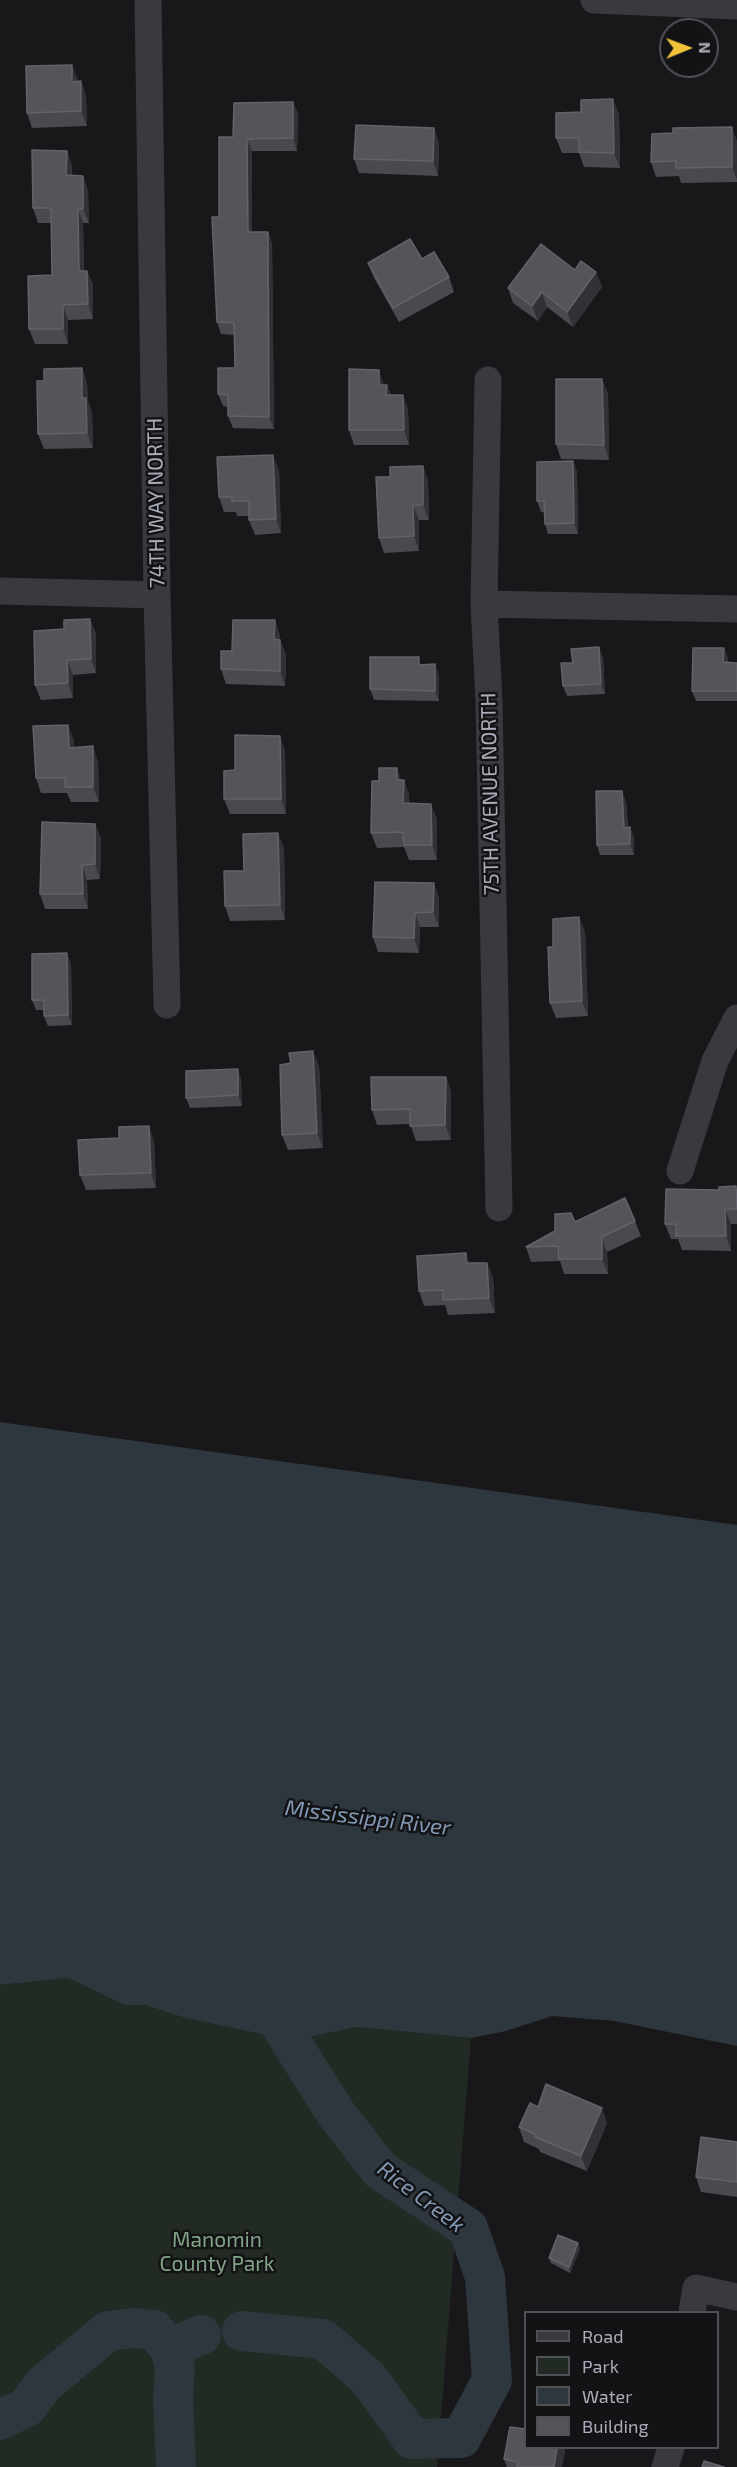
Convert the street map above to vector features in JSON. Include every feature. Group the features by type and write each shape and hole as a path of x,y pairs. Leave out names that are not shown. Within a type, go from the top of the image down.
{"street":[{"name":"74TH WAY NORTH","path":"148,0 157,595 167,1005"},
{"path":"594,0 737,6"},
{"name":"75TH AVENUE NORTH","path":"488,380 484,604 489,700 499,1208"},
{"path":"0,591 157,595"},
{"path":"484,604 737,609"},
{"path":"680,1171 715,1061 737,1018"},
{"path":"692,2311 696,2288 737,2297"},
{"path":"665,2467 671,2449"}],"green space":[{"name":"Manomin County Park","path":"68,1978 124,2004 145,2005 185,2018 261,2034 292,2049 304,2038 357,2027 471,2038 437,2467 0,2467 0,1985"}],"water":[{"name":"Mississippi River","path":"0,1422 737,1525 737,2046 614,2021 552,2016 506,2031 471,2038 357,2027 304,2038 292,2049 261,2034 185,2018 145,2005 125,2005 68,1978 0,1985"}],"building":[{"path":"72,65 72,82 81,81 81,111 27,113 26,66"},
{"path":"613,99 614,153 579,152 579,138 556,138 556,113 581,112 581,100"},
{"path":"293,102 293,138 247,139 248,232 268,232 269,417 228,416 228,395 218,394 218,368 235,368 234,323 217,322 212,217 219,217 219,137 233,137 234,103"},
{"path":"356,125 434,128 433,161 354,159"},
{"path":"732,127 732,167 676,168 676,161 651,162 652,134 673,133 673,128"},
{"path":"32,150 67,151 66,175 83,176 83,209 78,208 79,271 87,271 88,304 63,305 63,329 29,329 28,276 52,275 51,208 33,208"},
{"path":"410,239 422,259 434,252 449,277 393,308 368,263"},
{"path":"541,244 575,270 581,261 596,272 567,312 542,292 532,306 508,288"},
{"path":"82,368 82,398 86,398 87,433 38,434 37,381 44,381 44,369"},
{"path":"349,369 379,370 379,385 387,385 386,395 403,395 404,430 349,430"},
{"path":"556,379 602,379 604,445 556,444"},
{"path":"273,455 276,519 249,520 249,501 232,501 232,497 219,497 217,457"},
{"path":"573,461 574,523 545,524 544,501 537,501 537,462"},
{"path":"423,466 423,505 413,505 414,536 379,538 376,477 390,477 390,467"},
{"path":"90,619 91,659 67,660 68,683 35,685 34,631 64,629 64,620"},
{"path":"233,620 275,620 274,639 280,640 280,671 221,669 221,651 232,651"},
{"path":"599,647 601,684 563,686 561,663 573,663 571,649"},
{"path":"693,648 724,648 723,662 737,663 737,691 692,691"},
{"path":"370,657 419,657 419,665 435,664 435,691 370,689"},
{"path":"68,725 69,748 93,746 93,787 65,787 65,778 36,778 33,726"},
{"path":"235,735 280,736 281,799 224,799 224,771 235,770"},
{"path":"379,768 397,768 397,780 404,780 403,803 431,804 432,845 404,845 403,832 371,833 372,781 379,781"},
{"path":"596,791 622,791 624,828 630,827 630,844 597,845"},
{"path":"42,822 95,824 95,864 82,865 83,894 40,894"},
{"path":"278,833 280,905 225,906 224,871 244,871 243,834"},
{"path":"375,882 434,883 433,912 415,913 414,938 373,937"},
{"path":"579,917 582,1001 550,1003 548,947 553,947 553,919"},
{"path":"67,953 68,1015 44,1016 44,1000 32,1000 32,954"},
{"path":"313,1051 317,1133 282,1135 280,1065 291,1063 289,1053"},
{"path":"238,1069 238,1095 186,1098 186,1071"},
{"path":"371,1077 446,1077 445,1125 410,1126 410,1109 372,1110"},
{"path":"149,1126 151,1173 80,1175 78,1140 119,1138 119,1127"},
{"path":"736,1186 737,1209 725,1209 726,1236 676,1236 676,1224 665,1224 666,1189 719,1190 719,1187"},
{"path":"625,1198 635,1221 602,1237 602,1259 559,1259 558,1246 526,1247 555,1231 555,1214 571,1213 575,1222"},
{"path":"466,1253 466,1263 487,1263 489,1298 443,1300 443,1290 419,1291 417,1256"},
{"path":"546,2084 602,2108 581,2156 535,2137 535,2134 519,2127 530,2103 538,2107"},
{"path":"701,2137 737,2142 737,2182 696,2177"},
{"path":"558,2235 578,2243 569,2267 549,2258"},
{"path":"510,2427 524,2429 524,2449 557,2449 554,2467 517,2467 518,2462 504,2459"},
{"path":"704,2461 724,2467 702,2467"}],"waterway":[{"name":"Rice Creek","path":"242,2331 323,2339 368,2378 412,2439 461,2438 492,2380 485,2277 468,2228 380,2170 335,2112 264,1999"},
{"name":"Rice Creek","path":"0,2420 27,2407 44,2384 108,2331 134,2328 154,2330 170,2348 175,2368 173,2397 176,2467"},
{"name":"Rice Creek","path":"170,2348 201,2335"}]}
